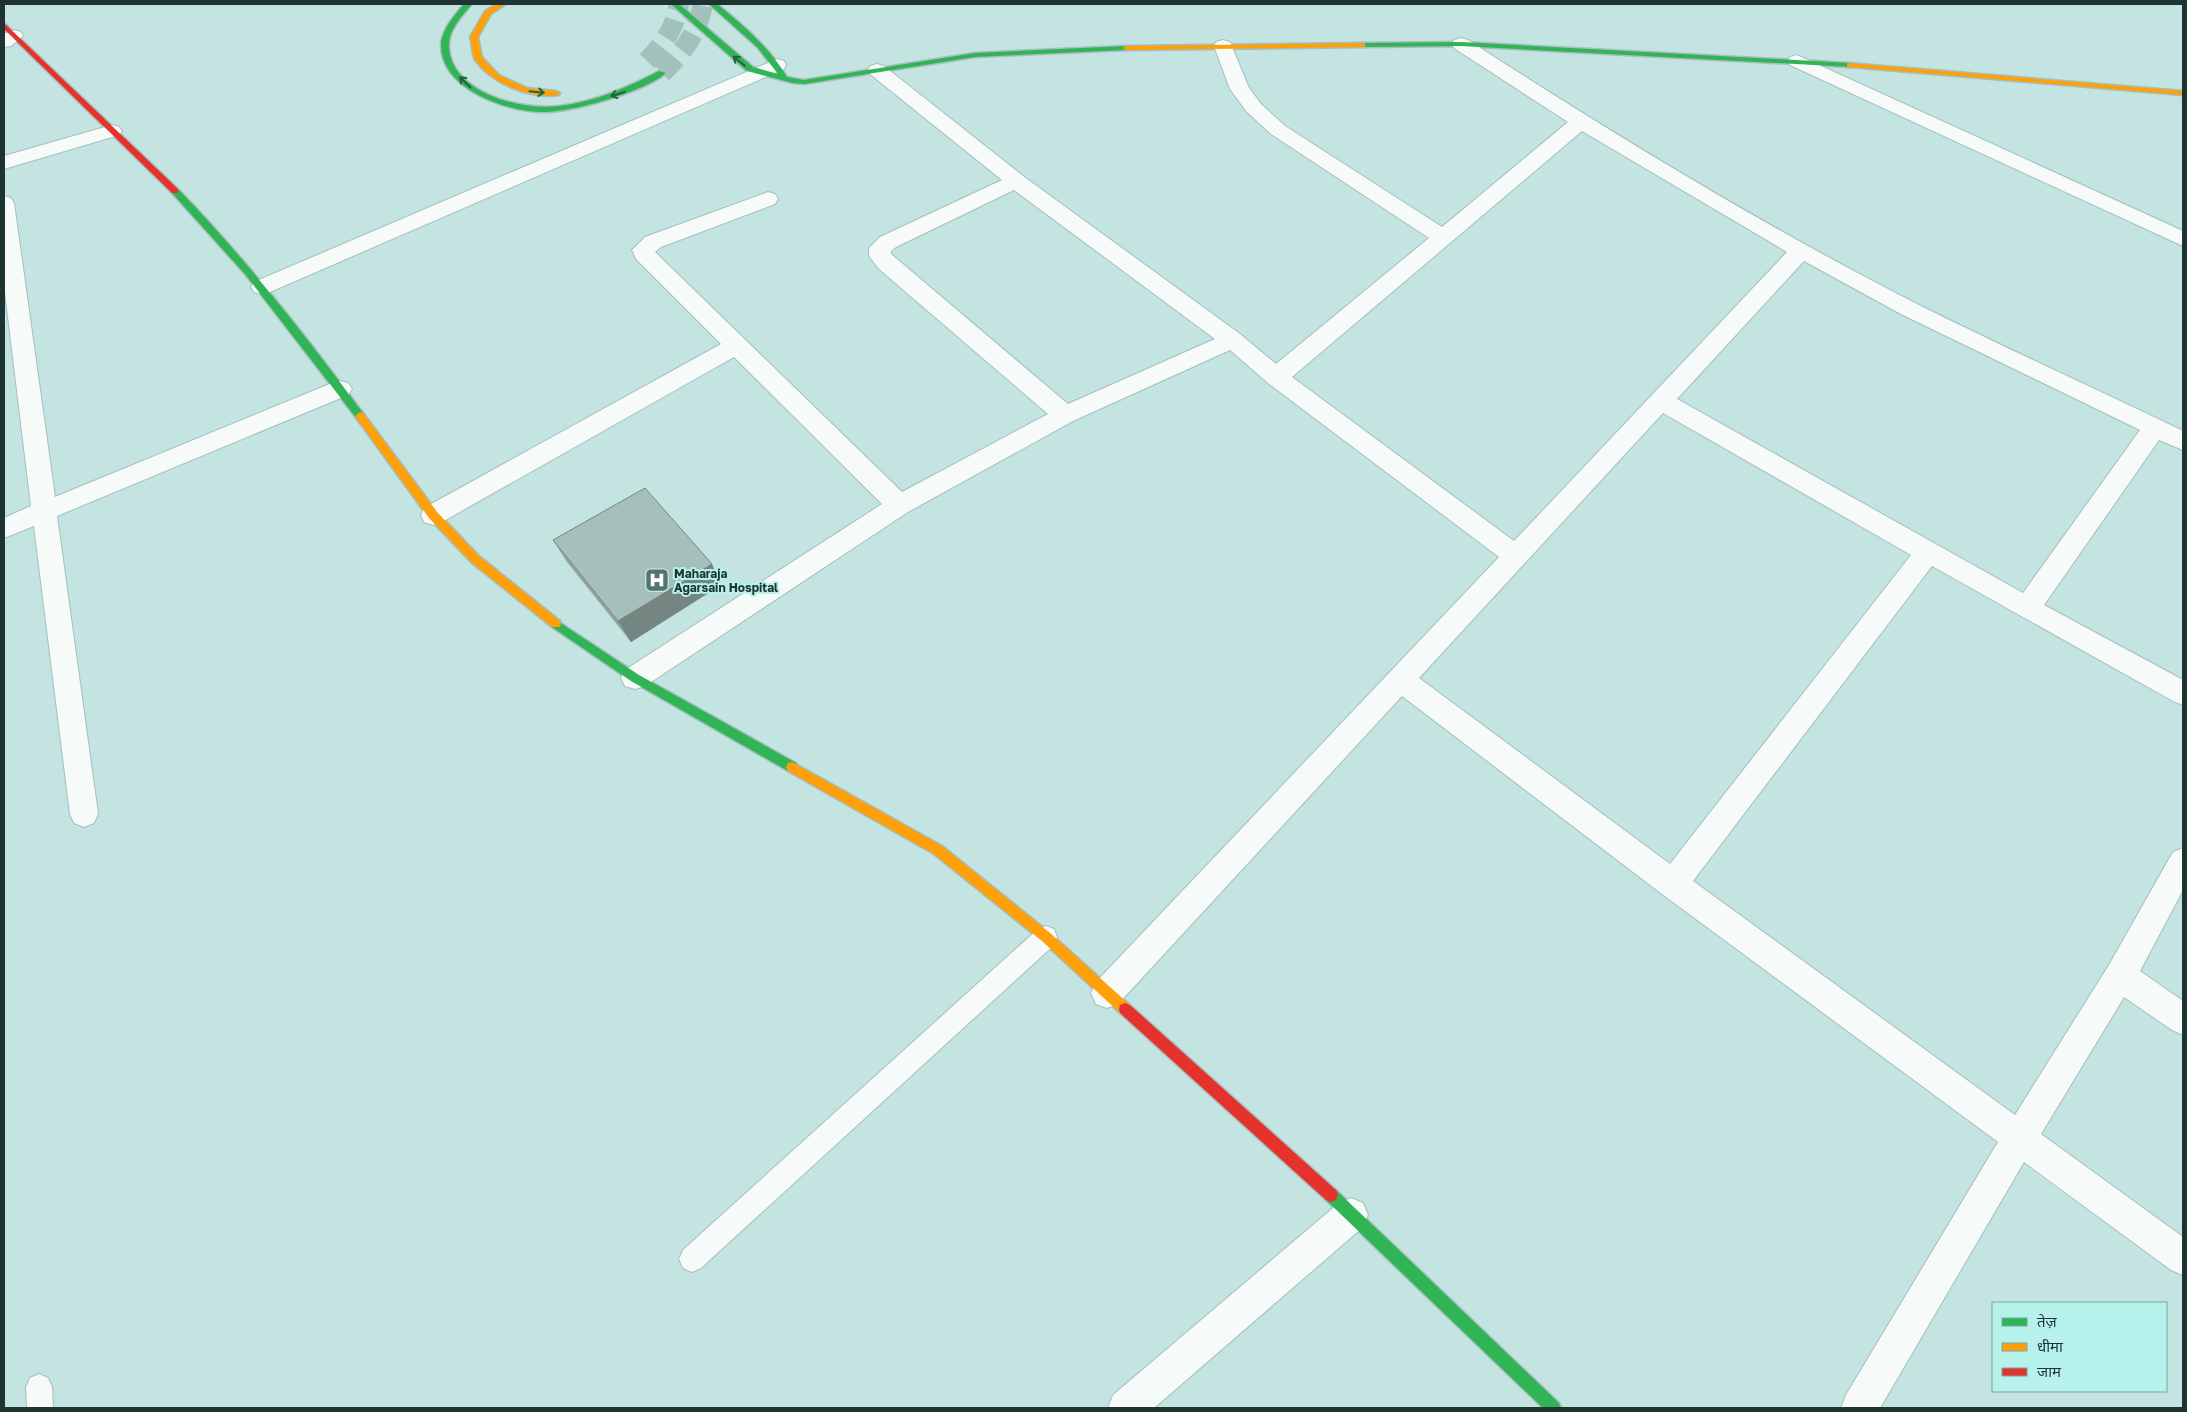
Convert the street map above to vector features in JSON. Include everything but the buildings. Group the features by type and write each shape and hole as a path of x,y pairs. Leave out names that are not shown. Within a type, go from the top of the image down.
{"street":[{"path":"468,4 448,31 445,53 458,75 477,94 505,105 542,110 592,103 633,89 662,73"},
{"path":"502,4 488,13 474,37 478,58 496,77 525,90 552,93 570,91"},
{"path":"675,4 741,62 804,82 975,55 1081,48 1461,44 1798,62 2128,86 2183,93"},
{"path":"713,4 765,49 774,72"},
{"path":"7,34 112,131 197,214 262,287 433,515 476,559 509,588 563,629 635,678 938,850 1046,937 1108,993 1351,1215 1554,1408"},
{"path":"1461,44 1580,122 1801,251 1909,309 2183,441"},
{"path":"1223,46 1240,89 1254,108 1278,130 1442,236"},
{"path":"1798,62 2183,239"},
{"path":"877,70 1016,182 1232,340 1276,377 1516,556"},
{"path":"262,287 774,72"},
{"path":"1276,377 1580,122"},
{"path":"4,163 112,131"},
{"path":"1016,182 888,242 880,248 880,256 1065,415"},
{"path":"768,199 652,242 643,250 644,254 899,505"},
{"path":"4,203 84,814"},
{"path":"1108,993 1801,251"},
{"path":"635,678 899,505 1065,415 1232,340"},
{"path":"433,515 737,345"},
{"path":"4,528 340,389"},
{"path":"1661,401 2027,608 2183,693"},
{"path":"2027,608 2154,428"},
{"path":"1673,884 1928,552"},
{"path":"1400,679 1673,884 2183,1258"},
{"path":"1859,1408 2020,1137 2120,976 2183,862"},
{"path":"2120,976 2183,1019"},
{"path":"1126,1408 1351,1215"}],"lane":[{"path":"692,1259 1046,937"}],"tunnel":[{"path":"647,61 668,35 675,21 679,4"},
{"path":"662,73 677,58 688,42 701,14 703,4"}],"traffic: fast":[{"path":"468,4 447,35 445,47 448,61 456,74 468,85 498,101 530,109 559,109 589,103 619,93 662,73"},
{"path":"675,4 750,69 793,81 804,82 975,55 1126,48"},
{"path":"713,4 761,46 784,78"},
{"path":"1362,45 1461,44 1850,65"},
{"path":"175,191 249,272 360,416"},
{"path":"556,624 635,678 792,767"},
{"path":"1331,1195 1554,1408"}],"traffic: slow":[{"path":"502,4 488,13 474,37 478,58 496,77 525,90 556,93"},
{"path":"1126,48 1362,45"},
{"path":"1850,65 2183,93"},
{"path":"360,416 433,515 475,559 556,624"},
{"path":"792,767 938,850 1046,937 1125,1009"}],"traffic: jam":[{"path":"4,25 175,191"},
{"path":"1125,1009 1331,1195"}],"place":[{"name":"Maharaja Agarsain Hospital","path":"657,580"}]}
